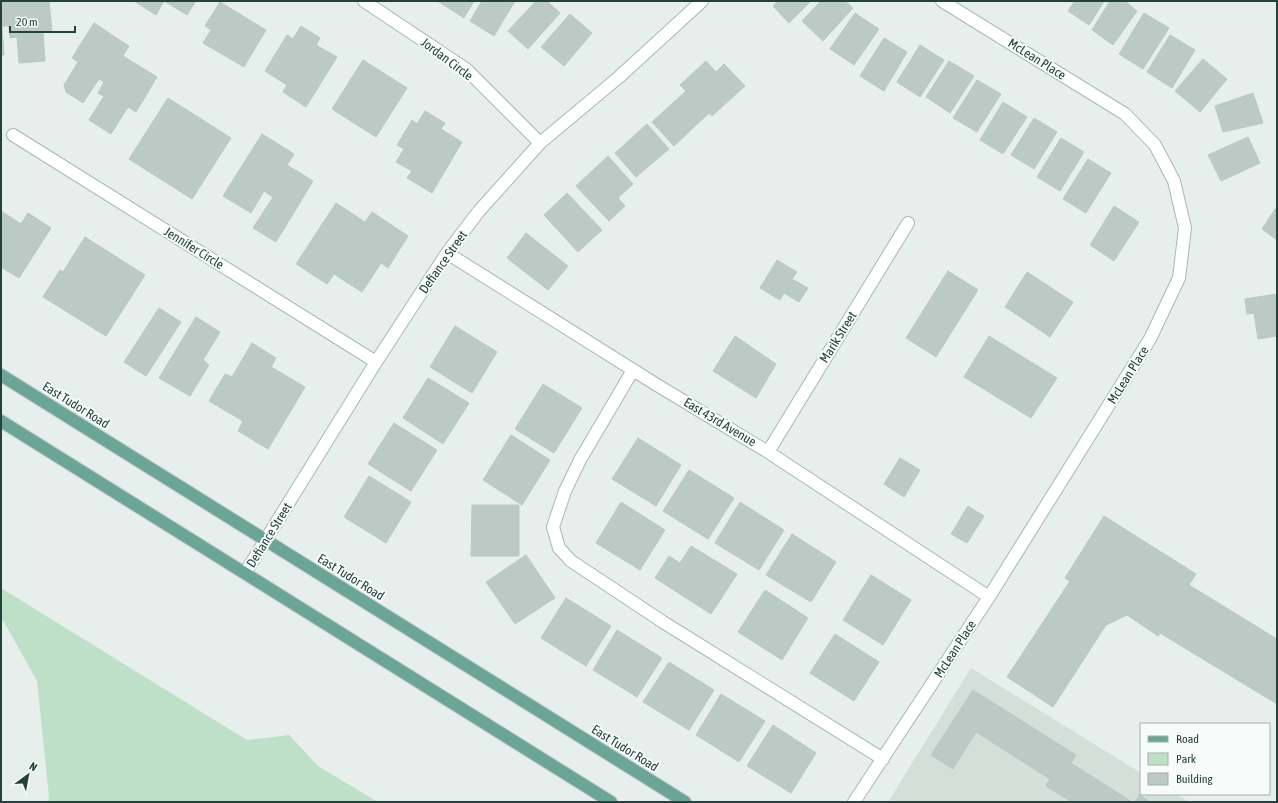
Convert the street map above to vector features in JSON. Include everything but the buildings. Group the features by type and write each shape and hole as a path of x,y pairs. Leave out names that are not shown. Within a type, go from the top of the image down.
{"main road":[{"name":"East Tudor Road","path":"1,375 686,802"},
{"path":"1,421 611,802"}],"street":[{"name":"Jordan Circle","path":"364,1 466,69 540,143"},
{"name":"Defiance Street","path":"245,573 376,362 447,253 479,211 540,143 619,77 702,1"},
{"name":"McLean Place","path":"854,802 989,597 1150,339 1179,278 1185,228 1174,181 1155,145 1125,114 942,1"},
{"name":"Jennifer Circle","path":"13,135 376,362"},
{"name":"Marik Street","path":"768,452 908,223"},
{"name":"East 43rd Avenue","path":"447,253 633,370 768,452 989,597"},
{"path":"633,370 580,460 564,491 553,528 559,548 571,562 637,605 883,759"}],"shaded area":[{"path":"971,668 1140,772 1140,795 1178,795 1189,802 888,802"}],"green space":[{"path":"1,588 247,740 289,735 318,766 378,802 48,802 49,797 37,681 4,622 1,620"}]}
